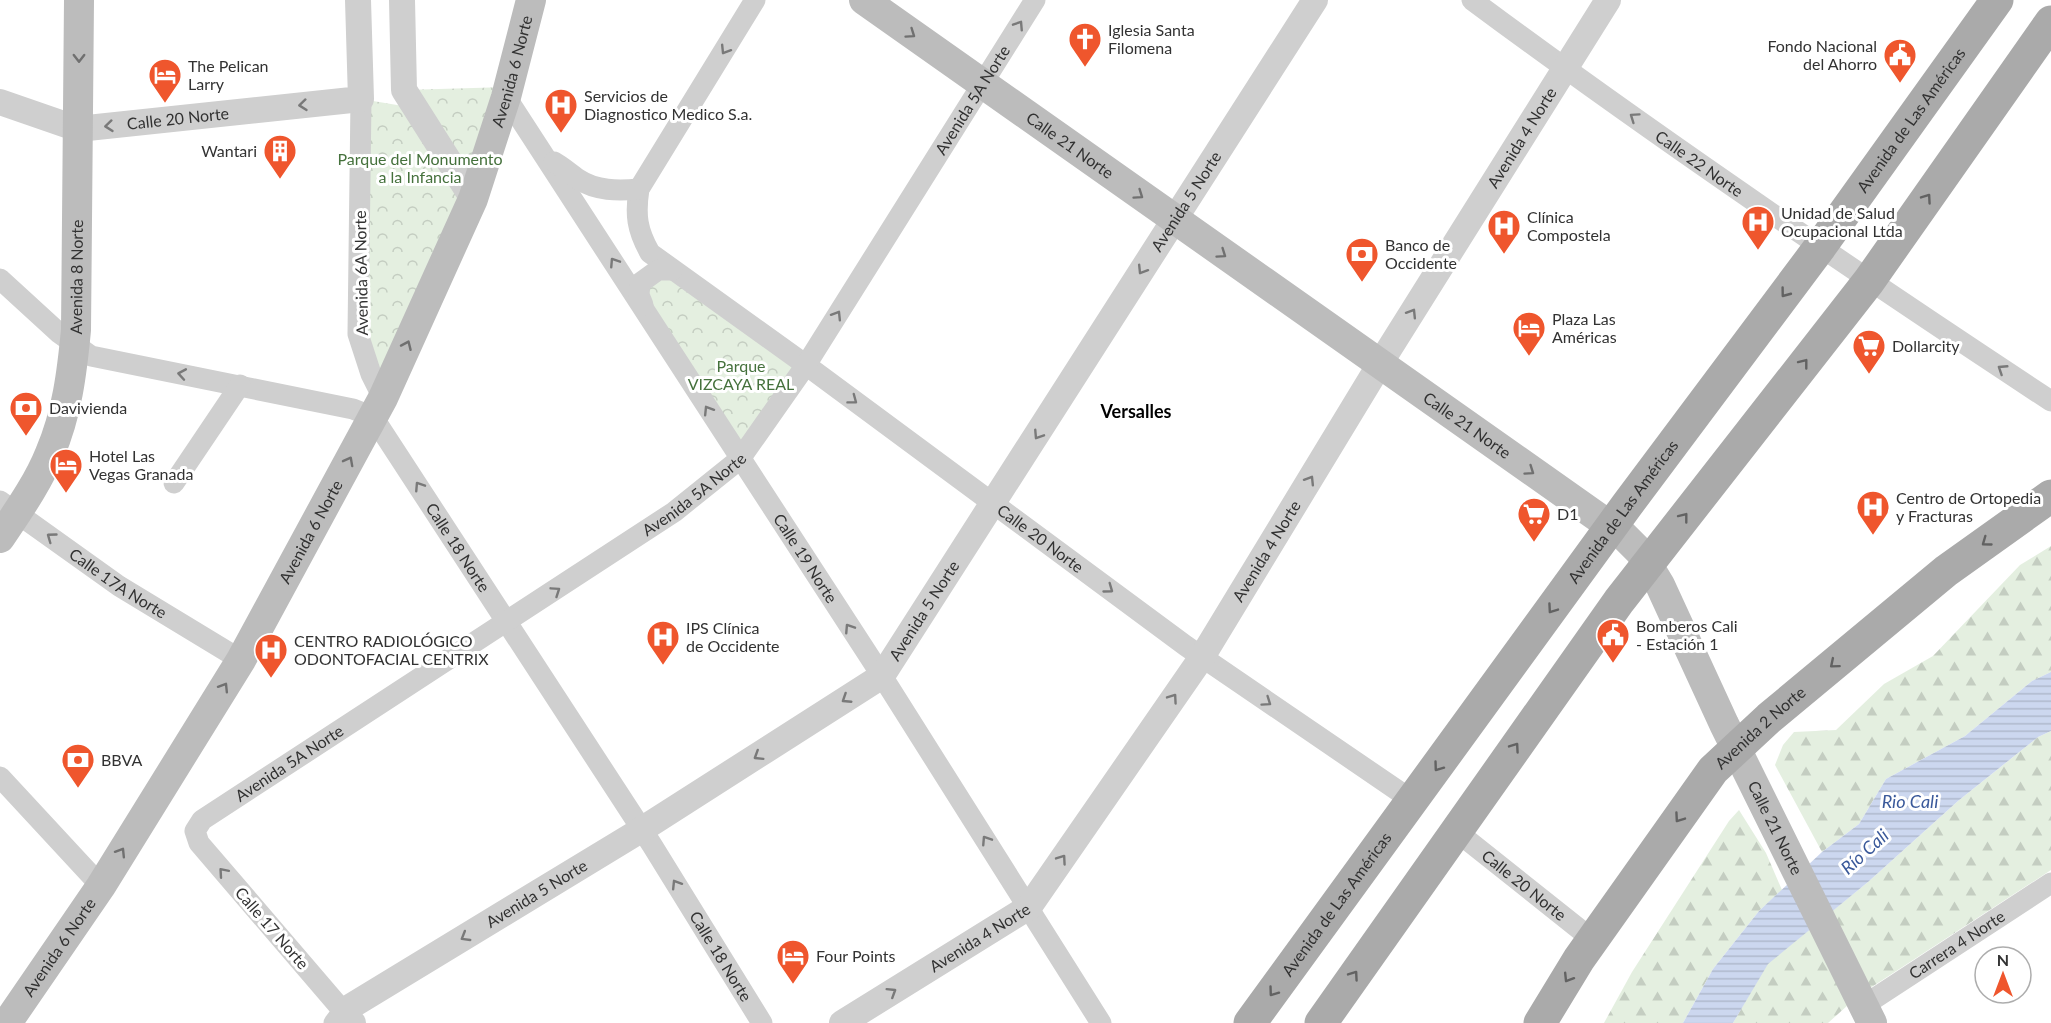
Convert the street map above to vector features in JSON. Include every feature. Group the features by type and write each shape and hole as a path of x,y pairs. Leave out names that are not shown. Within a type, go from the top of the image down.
{"main road":[{"name":"Avenida 8 Norte","path":"0,538 8,507 50,453 69,388 75,346 79,0"},
{"name":"Avenida 6 Norte","path":"7,1023 101,886 241,660 378,408 472,199 506,97 531,0"},
{"name":"Calle 21 Norte","path":"864,0 1174,221 1623,535 1647,562 1867,1014"},
{"name":"Avenida de Las Américas","path":"1250,1023 1611,527 1820,246 1997,0"},
{"path":"1321,1023 1647,562 1869,281 2051,22"},
{"name":"Avenida 2 Norte","path":"1540,1023 1593,940 1713,770 1946,571 2051,496"}],"street":[{"name":"Avenida 6A Norte","path":"358,0 361,99 358,334 371,374 378,408"},
{"path":"402,0 404,90 472,199"},
{"path":"545,157 567,169 578,179 597,188 615,191 639,189 755,0"},
{"name":"Avenida 5A Norte","path":"195,831 202,820 674,512 740,459 806,365 1035,0"},
{"name":"Avenida 5 Norte","path":"343,1019 882,676 1315,0"},
{"name":"Calle 22 Norte","path":"1472,0 1564,68 1869,281 2051,401"},
{"name":"Avenida 4 Norte","path":"843,1023 1029,907 1202,657 1379,365 1608,0"},
{"name":"Calle 19 Norte","path":"506,97 882,676 1101,1023"},
{"name":"Calle 20 Norte","path":"0,102 78,129 361,99"},
{"name":"Calle 20 Norte","path":"639,189 635,213 639,234 650,253 1202,657 1413,801"},
{"path":"646,311 639,295 640,283 658,270 672,270"},
{"path":"0,279 75,346 91,356 353,409 378,408"},
{"path":"174,483 240,385"},
{"name":"Calle 18 Norte","path":"378,408 507,623 762,1023"},
{"name":"Calle 17A Norte","path":"8,507 119,586 241,660"},
{"path":"0,777 101,886"},
{"name":"Calle 17 Norte","path":"195,831 199,843 343,1019"},
{"name":"Calle 20 Norte","path":"1456,831 1593,940"},
{"name":"Carrera 4 Norte","path":"1867,1014 2051,883"}],"green space":[{"name":"Parque del Monumento a la Infancia","path":"508,87 383,398 358,334 361,99 415,108 404,90"},
{"name":"Parque VIZCAYA REAL","path":"658,270 806,365 740,459 640,283"},
{"path":"2051,546 2051,672 2032,681 1965,736 1886,779 1859,824 1822,852 1775,765 1783,745 1794,732 1836,730 1884,684 1933,656 2020,565"},
{"path":"2051,731 2051,870 1858,996 1828,1023 1733,1023 1767,964 1868,882 1958,801 2038,737"},
{"path":"1739,810 1766,853 1782,890 1759,911 1713,969 1683,1023 1604,1023 1632,972 1729,821"}],"water":[{"name":"Rio Cali","path":"2051,672 2051,731 2038,737 1958,801 1868,882 1768,964 1733,1023 1683,1023 1713,969 1759,911 1822,852 1859,824 1886,779 1965,736 2032,681"}],"place":[{"name":"Iglesia Santa Filomena","path":"1085,68"},
{"name":"Fondo Nacional del Ahorro","path":"1900,84"},
{"name":"The Pelican Larry","path":"165,104"},
{"name":"Servicios de Diagnostico Medico S.a.","path":"561,134"},
{"name":"Wantari","path":"280,180"},
{"name":"Unidad de Salud Ocupacional Ltda","path":"1758,251"},
{"name":"Clínica Compostela","path":"1504,255"},
{"name":"Banco de Occidente","path":"1362,283"},
{"name":"Plaza Las Américas","path":"1529,357"},
{"name":"Dollarcity","path":"1869,375"},
{"name":"Davivienda","path":"26,437"},
{"name":"Hotel Las Vegas Granada","path":"66,494"},
{"name":"Centro de Ortopedia y Fracturas","path":"1873,536"},
{"name":"D1","path":"1534,543"},
{"name":"Bomberos Cali - Estación 1","path":"1613,664"},
{"name":"IPS Clínica de Occidente","path":"663,666"},
{"name":"CENTRO RADIOLÓGICO ODONTOFACIAL CENTRIX","path":"271,679"},
{"name":"BBVA","path":"78,789"},
{"name":"Four Points","path":"793,985"}],"district":[{"name":"Versalles","path":"1136,412"}],"water label":[{"name":"Río Cali","path":"1865,852"}]}
